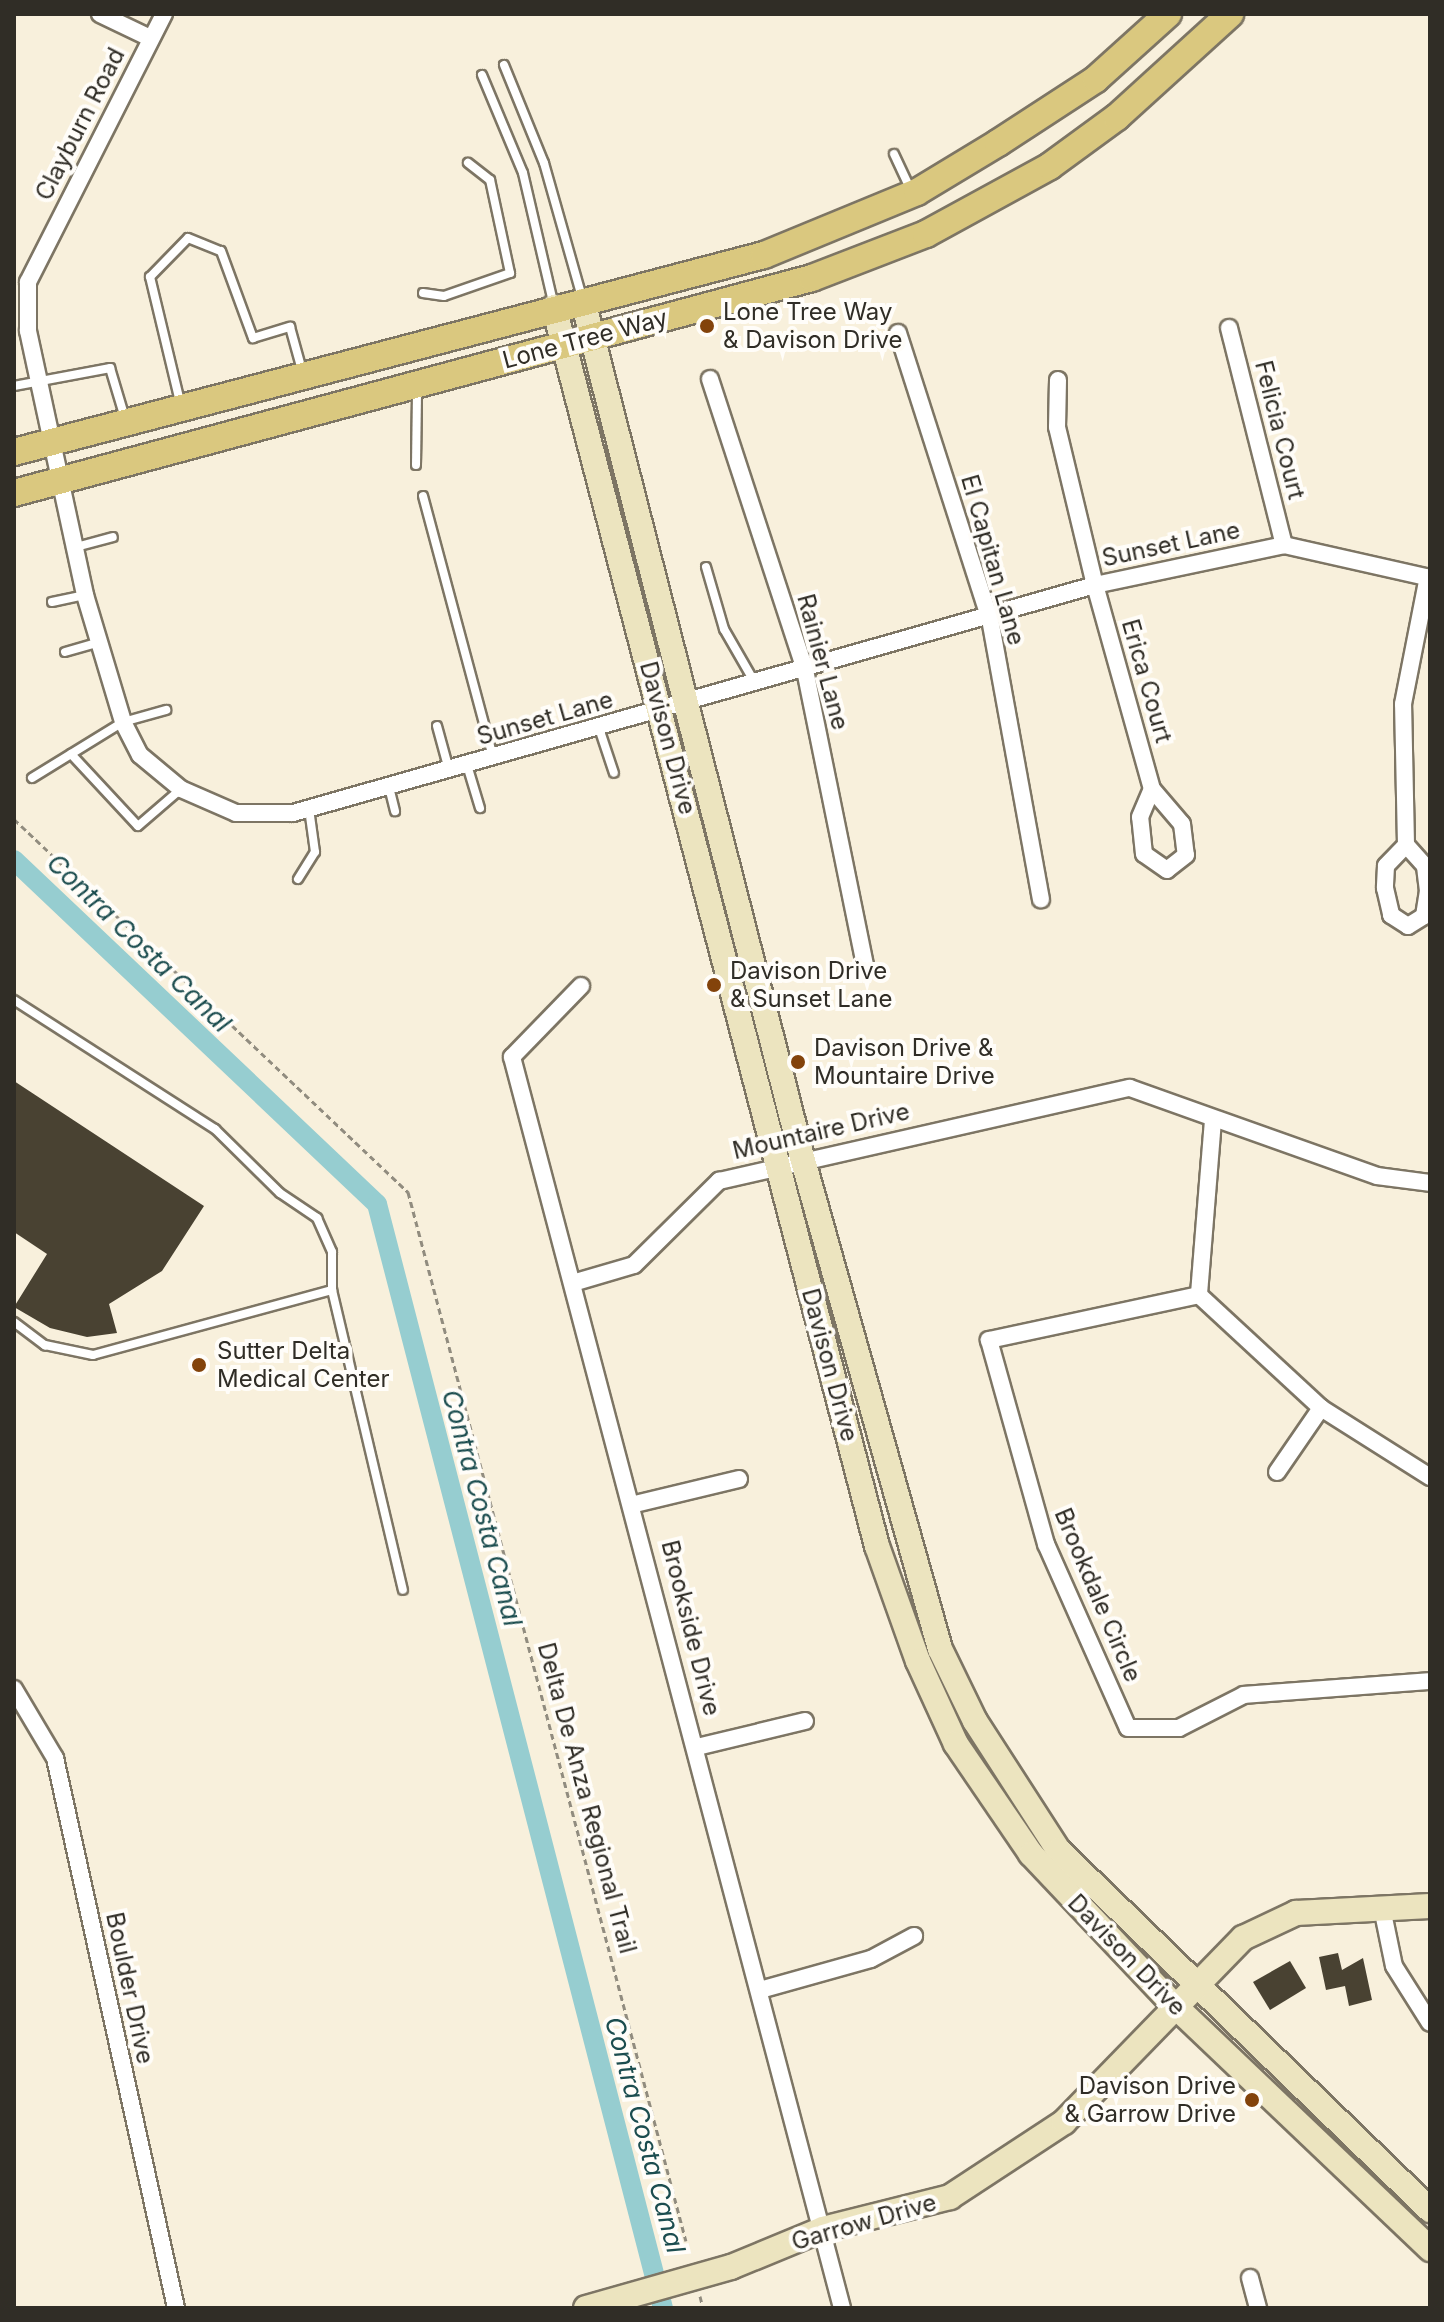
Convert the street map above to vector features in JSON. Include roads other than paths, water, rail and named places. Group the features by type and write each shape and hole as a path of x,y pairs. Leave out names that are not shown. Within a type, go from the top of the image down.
{"main road":[{"name":"Lone Tree Way","path":"14,452 554,307 764,255 912,194 1096,79 1168,14"},
{"name":"Lone Tree Way","path":"14,493 812,278 926,234 1024,184 1106,125 1230,14"},
{"name":"Davison Drive","path":"583,301 802,1157 940,1649 975,1721 1058,1850 1191,1984 1430,2210"},
{"name":"Davison Drive","path":"554,307 877,1546 956,1744 1031,1854 1174,2005 1430,2249"},
{"path":"242,434 258,412 290,404 303,375"},
{"name":"Garrow Drive","path":"586,2308 624,2293 695,2277 823,2229 950,2197 1064,2122 1191,1984 1243,1938 1296,1913 1430,1906"}],"street":[{"path":"100,14 150,38"},
{"name":"Clayburn Road","path":"57,442 37,380 28,282 164,14"},
{"name":"Felicia Court","path":"1229,328 1284,545"},
{"name":"El Capitan Lane","path":"898,333 990,619 1041,899"},
{"name":"Rainier Lane","path":"710,379 805,670 865,964"},
{"name":"Erica Court","path":"1058,380 1057,427 1095,585 1152,789"},
{"name":"Sunset Lane","path":"57,442 85,595 123,722 140,755 181,789 236,813 309,809 990,619 1095,585 1284,545 1429,578"},
{"path":"1406,845 1403,704 1429,578"},
{"name":"Brookside Drive","path":"581,986 512,1057 635,1504 842,2308"},
{"name":"Mountaire Drive","path":"576,1282 634,1265 719,1181 777,1162 1130,1088 1377,1176 1430,1183"},
{"path":"1213,1120 1199,1295 1321,1408 1429,1475"},
{"name":"Brookdale Circle","path":"1199,1295 989,1340 1046,1544 1128,1728 1179,1728 1244,1695 1430,1681"},
{"path":"1277,1472 1321,1408"},
{"path":"635,1504 739,1479"},
{"name":"Boulder Drive","path":"14,1689 55,1758 176,2308"},
{"path":"697,1747 805,1721"},
{"path":"1382,1908 1394,1966 1430,2023"},
{"path":"760,1990 871,1959 914,1936"},
{"path":"1250,2278 1258,2308"}],"lane":[{"path":"504,65 544,163 583,301"},
{"path":"482,75 523,173 554,307"},
{"path":"894,154 912,194"},
{"path":"423,293 444,296 510,273 490,180 468,163"},
{"path":"182,408 150,277 188,238 221,251 253,338 290,327 303,375"},
{"path":"14,386 110,368 126,424"},
{"path":"416,465 417,385"},
{"path":"423,496 493,757"},
{"path":"76,547 113,537"},
{"path":"706,567 724,629 756,684"},
{"path":"52,602 85,595"},
{"path":"65,652 99,642"},
{"path":"32,778 123,722 166,710"},
{"path":"437,726 449,770"},
{"path":"599,728 614,773"},
{"path":"71,754 138,826 181,789"},
{"path":"467,765 480,808"},
{"path":"389,787 395,811"},
{"path":"298,879 315,852 309,809"},
{"path":"14,1000 215,1129 280,1193 317,1218 332,1252 332,1290 403,1590"},
{"path":"14,1322 45,1345 93,1355 332,1290"}],"waterway":[{"name":"Contra Costa Canal","path":"14,860 377,1204 663,2308"}],"place":[{"name":"Lone Tree Way & Davison Drive","path":"707,326"},
{"name":"Davison Drive & Sunset Lane","path":"714,985"},
{"name":"Davison Drive & Mountaire Drive","path":"798,1062"},
{"name":"Sutter Delta Medical Center","path":"199,1365"},
{"name":"Davison Drive & Garrow Drive","path":"1252,2100"}]}
